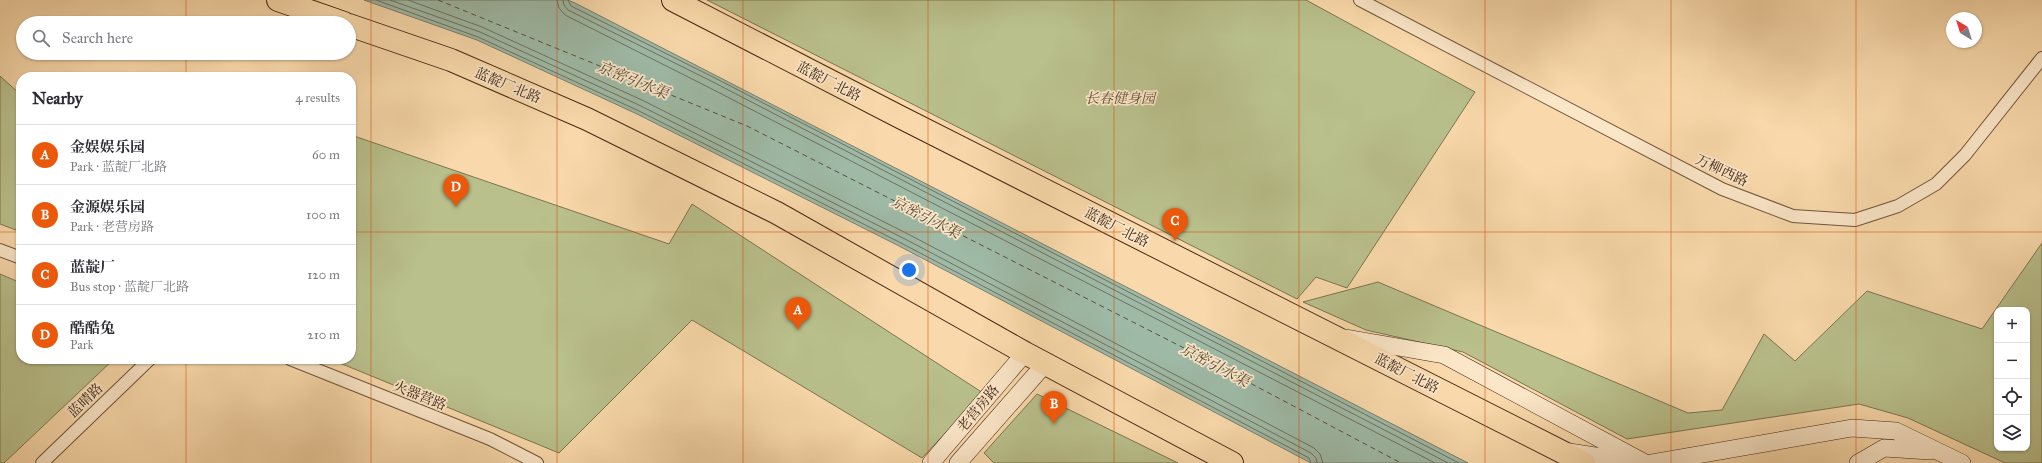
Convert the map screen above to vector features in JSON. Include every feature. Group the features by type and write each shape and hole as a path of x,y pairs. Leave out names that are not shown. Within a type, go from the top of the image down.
{"highway":[{"path":"278,0 324,16"},
{"name":"蓝靛厂北路","path":"673,0 900,118 1584,463"},
{"name":"蓝靛厂北路","path":"356,27 451,60 587,119 777,213 1045,364 1232,463"}],"street":[{"name":"万柳西路","path":"1360,0 1722,189 1793,216 1855,220 1898,206 1936,184 1964,155 2042,58"},
{"path":"0,250 16,256"},
{"path":"1332,336 1444,355 1645,463"},
{"name":"老营房路","path":"931,463 1025,353"},
{"name":"蓝晴路","path":"42,463 145,364"},
{"name":"火器营路","path":"302,364 490,439 537,463"},
{"name":"老营房路","path":"958,463 1045,364"},
{"path":"1651,463 1852,428 1896,431 1962,463"},
{"path":"1858,463 1884,448 1939,451"},
{"path":"1559,450 1642,463"}],"green space":[{"name":"长春健身园","path":"707,0 1306,0 1475,92 1347,288 1316,277 1297,299"},
{"path":"0,76 16,90 16,230 0,224"},
{"path":"356,137 669,244 692,204 983,393 922,458 692,320 559,453 342,364 356,364"},
{"path":"2042,243 2042,463 2005,463 1908,418 1859,404 1627,439 1463,352 1366,330 1303,302 1378,282 1688,413 1722,410 1764,334 1795,361 1867,291 1982,329 1994,312 1994,451 2030,451 2030,307 1997,307"},
{"path":"0,274 16,281 16,364 109,364 4,463 0,463"},
{"path":"1037,394 1178,463 994,463 984,453"}],"water":[{"name":"京密引水渠","path":"364,0 568,0 1468,463 1311,463 901,247 637,114 477,40"}],"ferry route":[{"path":"438,0 747,126 1184,348 1401,463"}],"place":[{"name":"酷酷兔","path":"456,207"},
{"name":"蓝靛厂","path":"1175,241"},
{"name":"金娱娱乐园","path":"798,330"},
{"name":"金源娱乐园","path":"1054,424"}]}
